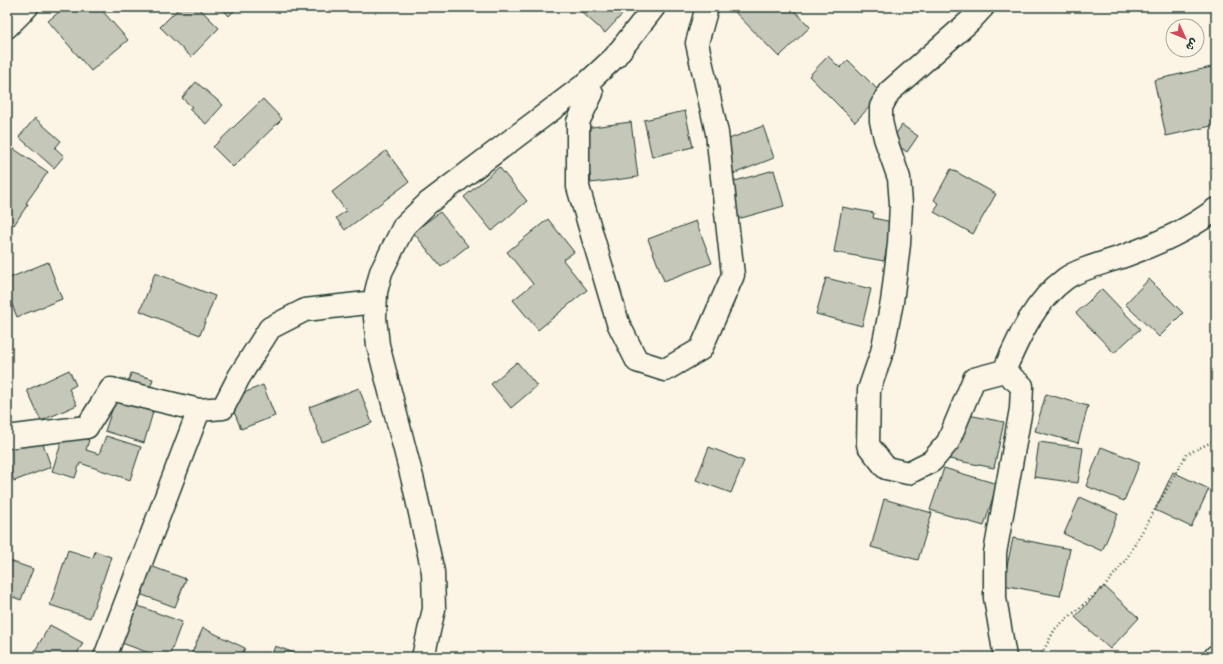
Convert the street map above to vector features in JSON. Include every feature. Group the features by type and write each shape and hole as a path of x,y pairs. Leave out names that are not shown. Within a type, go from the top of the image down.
{"street":[{"path":"7,27 27,7"},
{"path":"423,657 434,609 433,572 413,481 378,345 374,318 375,302 381,272 404,226 428,202 587,83 615,57 654,7"},
{"path":"587,83 592,93 578,122 578,187 618,323 637,361 665,370 701,349 733,275 717,133 697,42 707,7"},
{"path":"983,7 970,21 889,92 881,107 881,121 884,138 899,178 901,204 899,244 892,302 882,352 869,390 868,445 886,468 908,473 932,461 948,442 974,379 1004,371"},
{"path":"1004,371 1020,336 1038,305 1066,278 1158,242 1204,218 1216,210"},
{"path":"7,437 87,427 110,389 199,410 223,408 239,377 270,328 305,310 375,302"},
{"path":"1004,371 1022,386 1021,409 995,553 995,598 1005,657"},
{"path":"104,657 199,410"}],"path":[{"path":"1040,657 1055,629 1105,586 1127,558 1187,454 1216,440"}],"building":[{"path":"56,7 99,7 128,40 91,71 48,21 60,11"},
{"path":"180,7 198,7 219,28 191,57 160,27"},
{"path":"221,7 238,7 229,16"},
{"path":"576,7 629,7 605,33"},
{"path":"730,7 791,7 810,27 779,57"},
{"path":"828,56 840,68 848,60 882,94 855,122 809,76"},
{"path":"1216,66 1216,125 1166,136 1154,80"},
{"path":"196,82 223,105 206,124 189,109 192,107 182,98"},
{"path":"263,99 282,119 233,167 213,147"},
{"path":"685,111 693,147 652,157 644,120"},
{"path":"35,118 61,141 55,148 64,156 54,168 19,137"},
{"path":"631,122 638,177 591,183 584,128"},
{"path":"902,125 918,136 907,152 891,141"},
{"path":"763,126 774,158 733,174 721,142"},
{"path":"11,147 48,172 26,203 28,204 14,225 7,220 7,153"},
{"path":"386,151 409,182 345,230 336,218 346,211 332,192"},
{"path":"499,167 527,201 492,231 464,197"},
{"path":"951,169 996,194 973,234 934,212 939,204 934,200"},
{"path":"774,170 784,206 738,219 728,183"},
{"path":"842,207 874,213 873,218 892,222 884,261 834,252"},
{"path":"440,212 468,246 441,267 413,232"},
{"path":"548,219 574,252 563,260 587,290 538,330 513,300 533,284 507,252"},
{"path":"696,221 712,263 664,281 648,239"},
{"path":"48,262 62,299 17,317 7,293 7,279"},
{"path":"155,273 215,296 200,335 140,311"},
{"path":"826,278 871,289 862,326 816,314"},
{"path":"1149,279 1183,313 1159,337 1125,304"},
{"path":"1102,289 1140,329 1114,353 1076,313"},
{"path":"517,362 537,386 511,408 491,384"},
{"path":"69,370 76,385 69,389 77,405 41,421 27,390"},
{"path":"131,373 153,379 149,391 128,385"},
{"path":"263,385 275,416 241,429 229,399"},
{"path":"359,388 372,423 322,442 309,407"},
{"path":"1046,394 1088,406 1078,443 1035,431"},
{"path":"115,401 153,412 144,443 105,431"},
{"path":"958,413 1004,422 994,468 949,459"},
{"path":"39,432 51,467 14,481 7,464 7,444"},
{"path":"65,432 89,440 86,450 99,454 106,436 141,447 130,480 80,463 75,478 52,471"},
{"path":"1039,442 1083,448 1078,483 1034,477"},
{"path":"709,447 744,461 731,493 696,480"},
{"path":"1101,447 1140,462 1124,501 1086,486"},
{"path":"944,468 997,484 984,526 930,510"},
{"path":"1173,472 1209,489 1191,527 1155,510"},
{"path":"1080,497 1118,514 1102,551 1064,534"},
{"path":"884,499 932,513 918,560 871,547"},
{"path":"1013,538 1070,549 1060,596 1003,585"},
{"path":"68,550 93,558 95,551 111,557 90,618 50,605"},
{"path":"7,560 33,569 21,600 7,595"},
{"path":"145,564 186,579 175,607 134,592"},
{"path":"1104,586 1139,618 1110,649 1075,617"},
{"path":"133,604 182,622 169,657 160,657 119,642"},
{"path":"50,625 83,643 75,657 39,657 33,654"},
{"path":"203,628 245,648 241,657 190,657"},
{"path":"275,646 306,657 271,657"}]}
